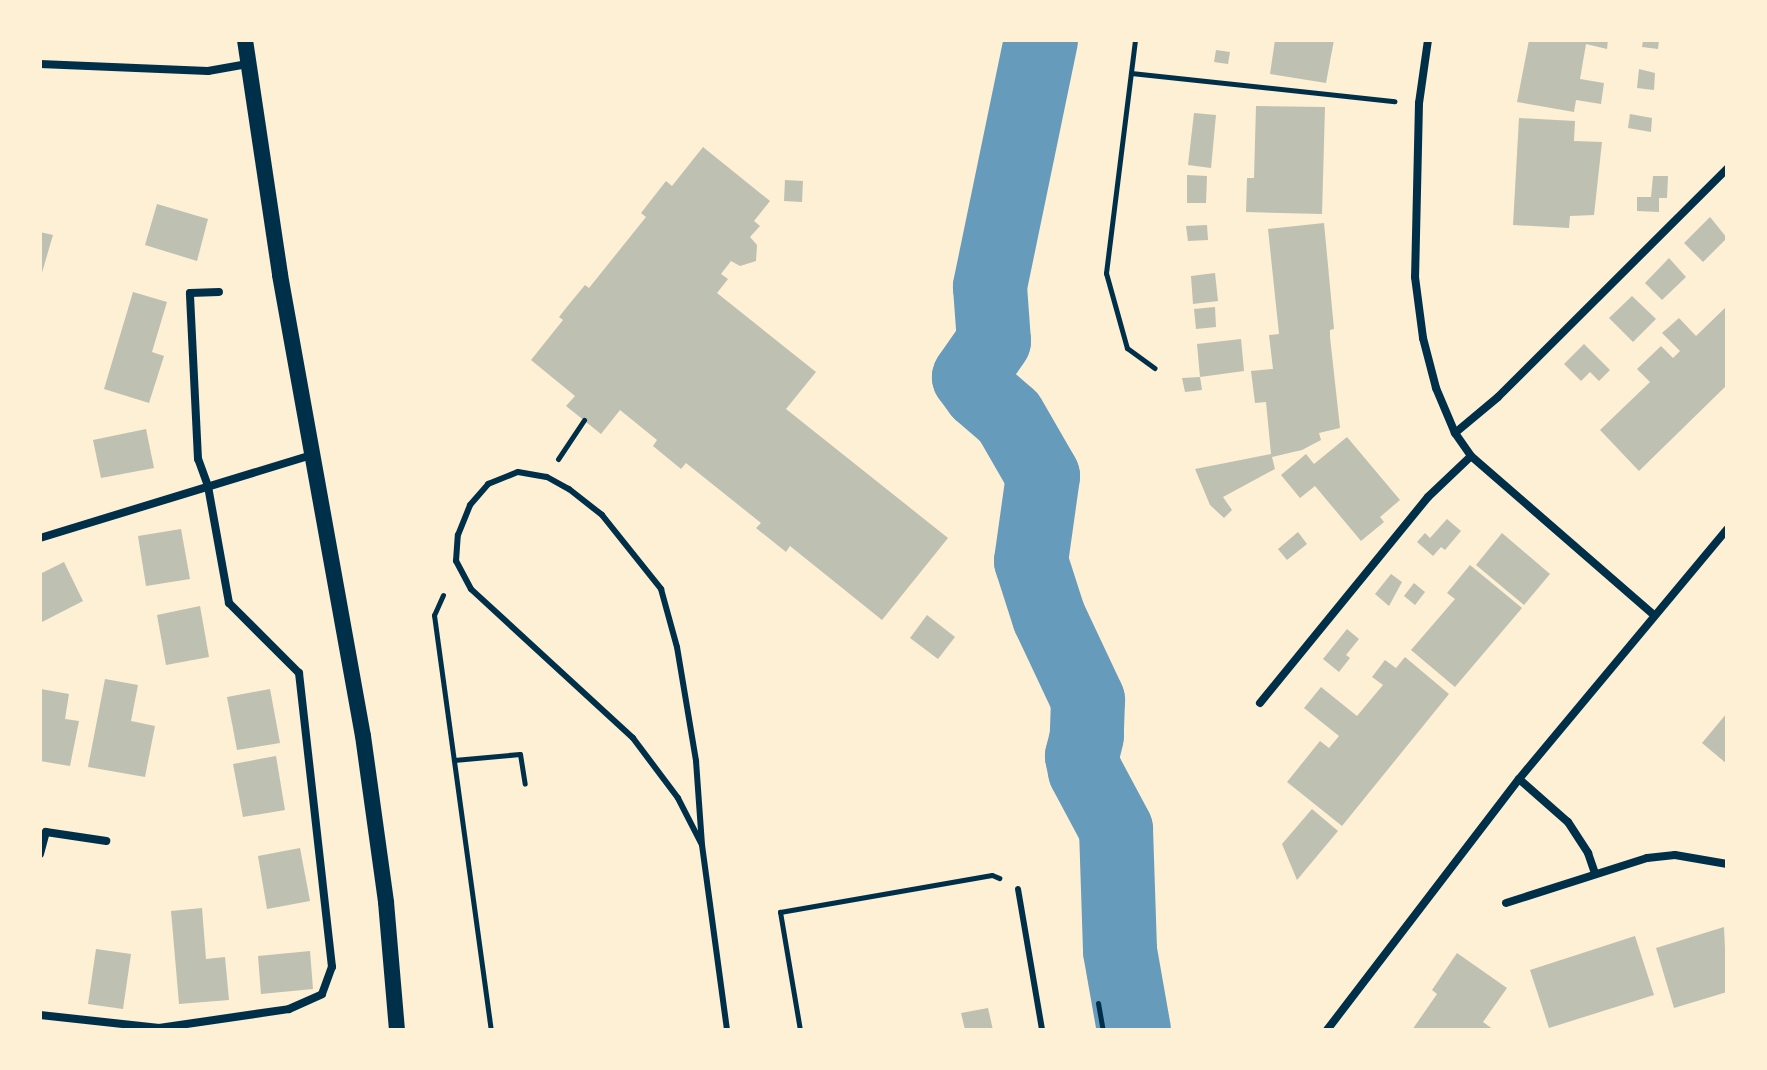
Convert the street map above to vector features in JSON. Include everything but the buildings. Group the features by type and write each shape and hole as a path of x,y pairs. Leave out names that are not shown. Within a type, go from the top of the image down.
{"main road":[{"path":"245,40 312,455 363,736 386,902 397,1030"}],"street":[{"path":"1428,40 1419,103 1415,277 1423,338 1436,388 1455,433 1471,456 1654,615"},
{"path":"40,64 208,71 247,64"},
{"path":"1455,433 1498,397 1727,169"},
{"path":"40,1015 159,1028 289,1009 322,994 332,967 299,673 229,603 208,486 198,459 190,293 219,292"},
{"path":"40,538 312,455"},
{"path":"1260,703 1428,497 1471,456"},
{"path":"1327,1030 1519,779 1727,529"},
{"path":"1519,779 1568,822 1588,853 1595,873"},
{"path":"40,854 46,832 106,841"},
{"path":"1506,903 1647,858 1675,855 1727,864"}],"lane":[{"path":"702,845 678,798 633,738 471,589 456,561 458,535 470,505 488,484 518,472 547,477 569,489 602,515 661,589 677,647 696,761 702,845 727,1030"},
{"path":"1018,889 1042,1030"}],"path":[{"path":"1135,40 1106,273 1127,348 1155,368"},
{"path":"1131,73 1388,99"},
{"path":"547,477 584,420"},
{"path":"443,595 434,615 491,1030"},
{"path":"454,760 520,754 525,784"},
{"path":"800,1030 780,912 992,875 1018,889"},
{"path":"1098,1003 1103,1030"}],"waterway":[{"path":"1041,40 990,287 994,341 969,377 980,392 1009,417 1043,476 1031,561 1049,617 1088,700 1087,736 1082,756 1085,771 1116,829 1120,951 1134,1030"}]}
